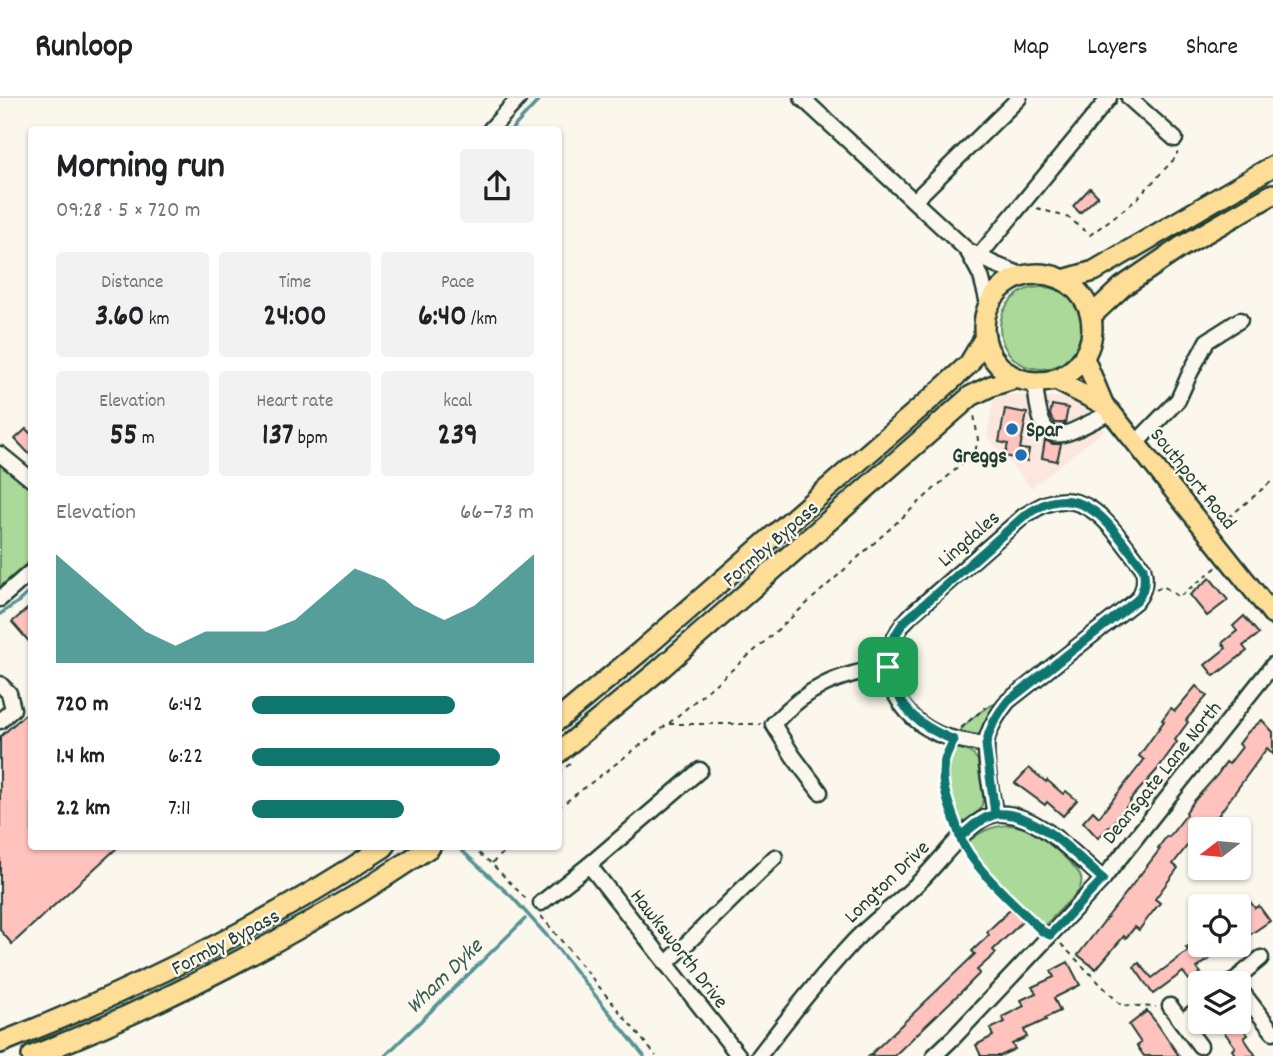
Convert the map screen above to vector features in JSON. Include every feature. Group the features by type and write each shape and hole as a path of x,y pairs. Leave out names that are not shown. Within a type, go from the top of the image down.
{"highway":[{"path":"1063,280 1094,271 1273,166"},
{"path":"1097,321 1081,295 1063,280 1051,275 1024,275 1009,282 997,293 989,307 985,337 991,354 1002,368 1036,380 1086,364 1097,321 1122,286 1181,247 1273,194"},
{"name":"Formby Bypass","path":"562,717 936,396 969,364 985,337"},
{"name":"Formby Bypass","path":"562,750 659,670 971,396 991,386 1036,380"},
{"name":"Formby Bypass","path":"0,1043 153,977 250,927 379,850"},
{"name":"Formby Bypass","path":"32,1056 161,1000 261,949 359,893 425,850"}],"main road":[{"name":"Southport Road","path":"1086,364 1107,408 1273,615"},
{"name":"Southport Road","path":"1036,380 1107,408"}],"street":[{"path":"494,126 519,98"},
{"path":"802,98 973,253 1024,275"},
{"path":"915,201 1019,98"},
{"path":"973,253 1023,203 1110,98"},
{"path":"1129,98 1175,139"},
{"path":"973,253 989,307"},
{"path":"1136,443 1178,400 1207,341 1240,320"},
{"path":"1036,380 1041,421 1052,434 1065,434 1107,408"},
{"path":"0,454 28,477"},
{"name":"Lingdales","path":"888,667 890,650 898,628 912,614 1024,516 1057,501 1074,500 1097,511 1143,568 1145,578 1141,595"},
{"path":"0,599 28,574"},
{"path":"1103,879 1041,826 1018,816 995,814 986,745 988,734 999,712 1008,701 1141,595"},
{"name":"Deansgate Lane North","path":"934,1056 1103,879 1273,664"},
{"path":"820,792 773,724 809,692 848,674 888,667 893,688 901,703 916,718 936,733 954,740 986,745"},
{"path":"0,684 9,693 13,709 0,721"},
{"path":"541,903 700,770"},
{"name":"Longton Drive","path":"759,1056 855,941 921,880 960,837 975,824 995,814"},
{"path":"666,964 775,856"},
{"name":"Hawksworth Drive","path":"589,865 739,1056"},
{"path":"1248,971 1261,958"},
{"path":"1251,1005 1273,1032"},
{"path":"1171,1006 1200,1046"},
{"path":"1182,1022 1188,1017"}],"path":[{"path":"1023,203 1069,218 1090,235 1135,201 1177,156 1175,139"},
{"path":"1086,364 1097,321"},
{"path":"562,805 668,724 753,652 975,452 978,440 971,396"},
{"path":"1209,533 1273,480"},
{"path":"1141,595 1163,586 1179,597 1229,558"},
{"path":"992,702 963,725 944,761 943,775 949,802 963,845 987,875 1042,931 1056,939 1121,1005 1171,1006"},
{"path":"668,724 773,724"},
{"path":"475,850 535,908 656,1056"},
{"path":"491,863 506,850"}],"shaded area":[{"path":"1004,394 1068,398 1077,402 1105,430 1031,488 987,436 993,401"}],"green space":[{"path":"1041,287 1057,290 1070,299 1079,312 1082,328 1079,344 1070,357 1057,366 1041,369 1025,366 1012,357 1003,344 1000,328 1003,312 1012,299 1025,290"},
{"path":"0,461 28,484 28,563 0,587"},
{"path":"1002,701 981,733 976,736 958,735 977,714"},
{"path":"953,747 967,751 976,758 982,788 981,808 959,825 946,777"},
{"path":"1010,825 1028,830 1043,839 1072,864 1081,877 1079,891 1041,929 992,878 965,845 985,830"}],"building":[{"path":"1090,188 1098,196 1080,213 1073,206"},
{"path":"1052,405 1068,408 1065,423 1055,423 1050,415"},
{"path":"1005,409 1027,413 1020,449 1029,450 1027,461 1005,456 1008,444 999,442"},
{"path":"26,429 28,431 28,453 15,439"},
{"path":"1045,440 1061,444 1057,461 1042,458"},
{"path":"1210,578 1228,600 1207,616 1190,595"},
{"path":"28,608 28,640 12,622"},
{"path":"1244,616 1259,634 1243,646 1247,651 1214,676 1205,665 1226,648 1222,643 1237,631 1233,626"},
{"path":"1196,686 1207,696 1186,720 1188,722 1175,740 1177,742 1157,770 1098,838 1083,822 1093,811 1099,817 1144,760 1139,756 1164,721 1162,720 1171,708 1175,711"},
{"path":"28,712 28,850 115,850 12,944 0,930 0,737"},
{"path":"1262,720 1273,732 1273,754 1267,748 1217,817 1188,817 1188,847 1173,864 1178,868 1155,899 1160,903 1139,930 1135,927 1126,938 1124,936 1096,969 1078,955 1160,849 1158,848 1167,836 1169,837 1187,814 1194,801 1242,747 1239,744"},
{"path":"1029,768 1063,794 1066,791 1077,800 1063,816 1047,802 1045,805 1015,783"},
{"path":"1251,903 1255,908 1259,906 1270,921 1251,934"},
{"path":"1013,907 1025,919 993,950 996,953 977,970 980,973 894,1056 869,1056 975,954 972,951 989,935 987,932"},
{"path":"1188,951 1188,957 1212,957 1197,968 1199,971 1188,971 1188,979 1183,972 1153,994 1134,967 1139,963 1152,978"},
{"path":"1068,962 1080,985 1054,998 1060,1011 1024,1030 1027,1037 1012,1044 1015,1049 1000,1056 981,1056 976,1045 993,1036 990,1029 1005,1022 1002,1017 1024,1006 1021,1000 1036,993 1032,987 1054,977 1051,971"},
{"path":"1147,1011 1179,1056 1144,1056 1137,1046 1141,1043 1129,1025"},
{"path":"1226,1034 1247,1034 1244,1038 1256,1056 1236,1056 1232,1050 1235,1047"}],"waterway":[{"path":"515,126 541,98"},
{"name":"Wham Dyke","path":"0,614 28,593"},
{"path":"461,850 513,898 549,938 644,1056"},
{"name":"Wham Dyke","path":"385,1056 525,919"}],"place":[{"name":"Spar","path":"1012,429"},
{"name":"Greggs","path":"1021,455"}],"route":[{"path":"888,667 890,650 898,628 1024,516 1042,506 1057,501 1074,500 1097,511 1143,568 1144,586 1137,600 1008,701 999,712 988,734 986,745 995,814 975,824 960,837 963,845 987,875 1042,931 1050,935 1103,879 1041,826 1018,816 995,814 975,824 960,837 943,775 944,761 954,740 936,733 901,703 893,688 888,667"}]}
